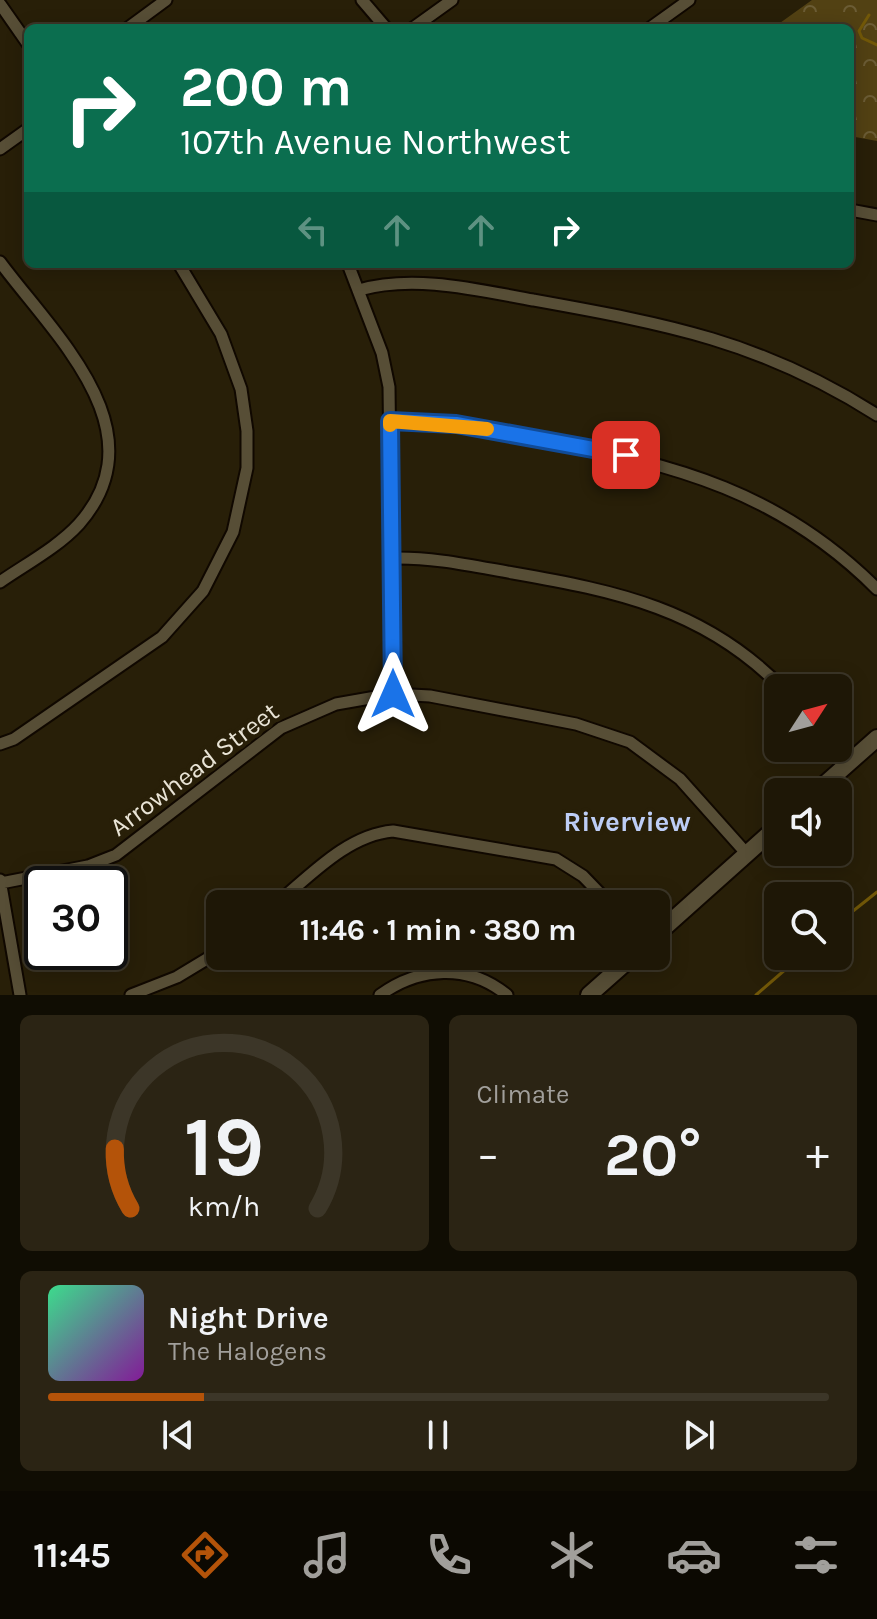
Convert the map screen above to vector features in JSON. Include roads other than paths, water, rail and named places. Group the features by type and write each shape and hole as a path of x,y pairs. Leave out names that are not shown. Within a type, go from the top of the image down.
{"street":[{"path":"133,24 166,0"},
{"path":"362,0 383,24"},
{"path":"419,24 452,0"},
{"path":"656,24 689,0"},
{"path":"0,4 24,38"},
{"path":"0,149 24,132"},
{"path":"854,211 877,215"},
{"path":"0,262 92,385 103,409 109,439 99,491 80,523 0,582"},
{"path":"0,744 14,739 153,645 194,602 229,542 247,468 244,405 221,334 181,268"},
{"path":"350,268 385,362 390,421 393,694"},
{"path":"359,290 381,285 473,289 685,329 792,367 877,415"},
{"path":"390,421 472,427 626,455 697,474 794,521 877,589"},
{"path":"392,558 440,560 635,598 715,634 765,674"},
{"name":"Arrowhead Street","path":"0,881 88,866 116,855 292,722 336,704 393,694 430,696 576,724 630,742 671,771 747,854"},
{"path":"852,759 877,738"},
{"path":"831,778 849,762"},
{"path":"294,890 350,845 374,834 393,831 556,859 583,876 596,890"},
{"path":"670,923 764,839"},
{"path":"0,881 20,995"},
{"path":"131,995 177,977 206,959"},
{"path":"589,995 617,970"},
{"path":"380,995 412,977 446,972 474,976 507,995"}],"waterway":[{"path":"869,15 859,31 862,38 877,45"},
{"path":"852,912 877,892"},
{"path":"756,995 785,970"}],"district":[{"name":"Riverview","path":"627,821"}]}
